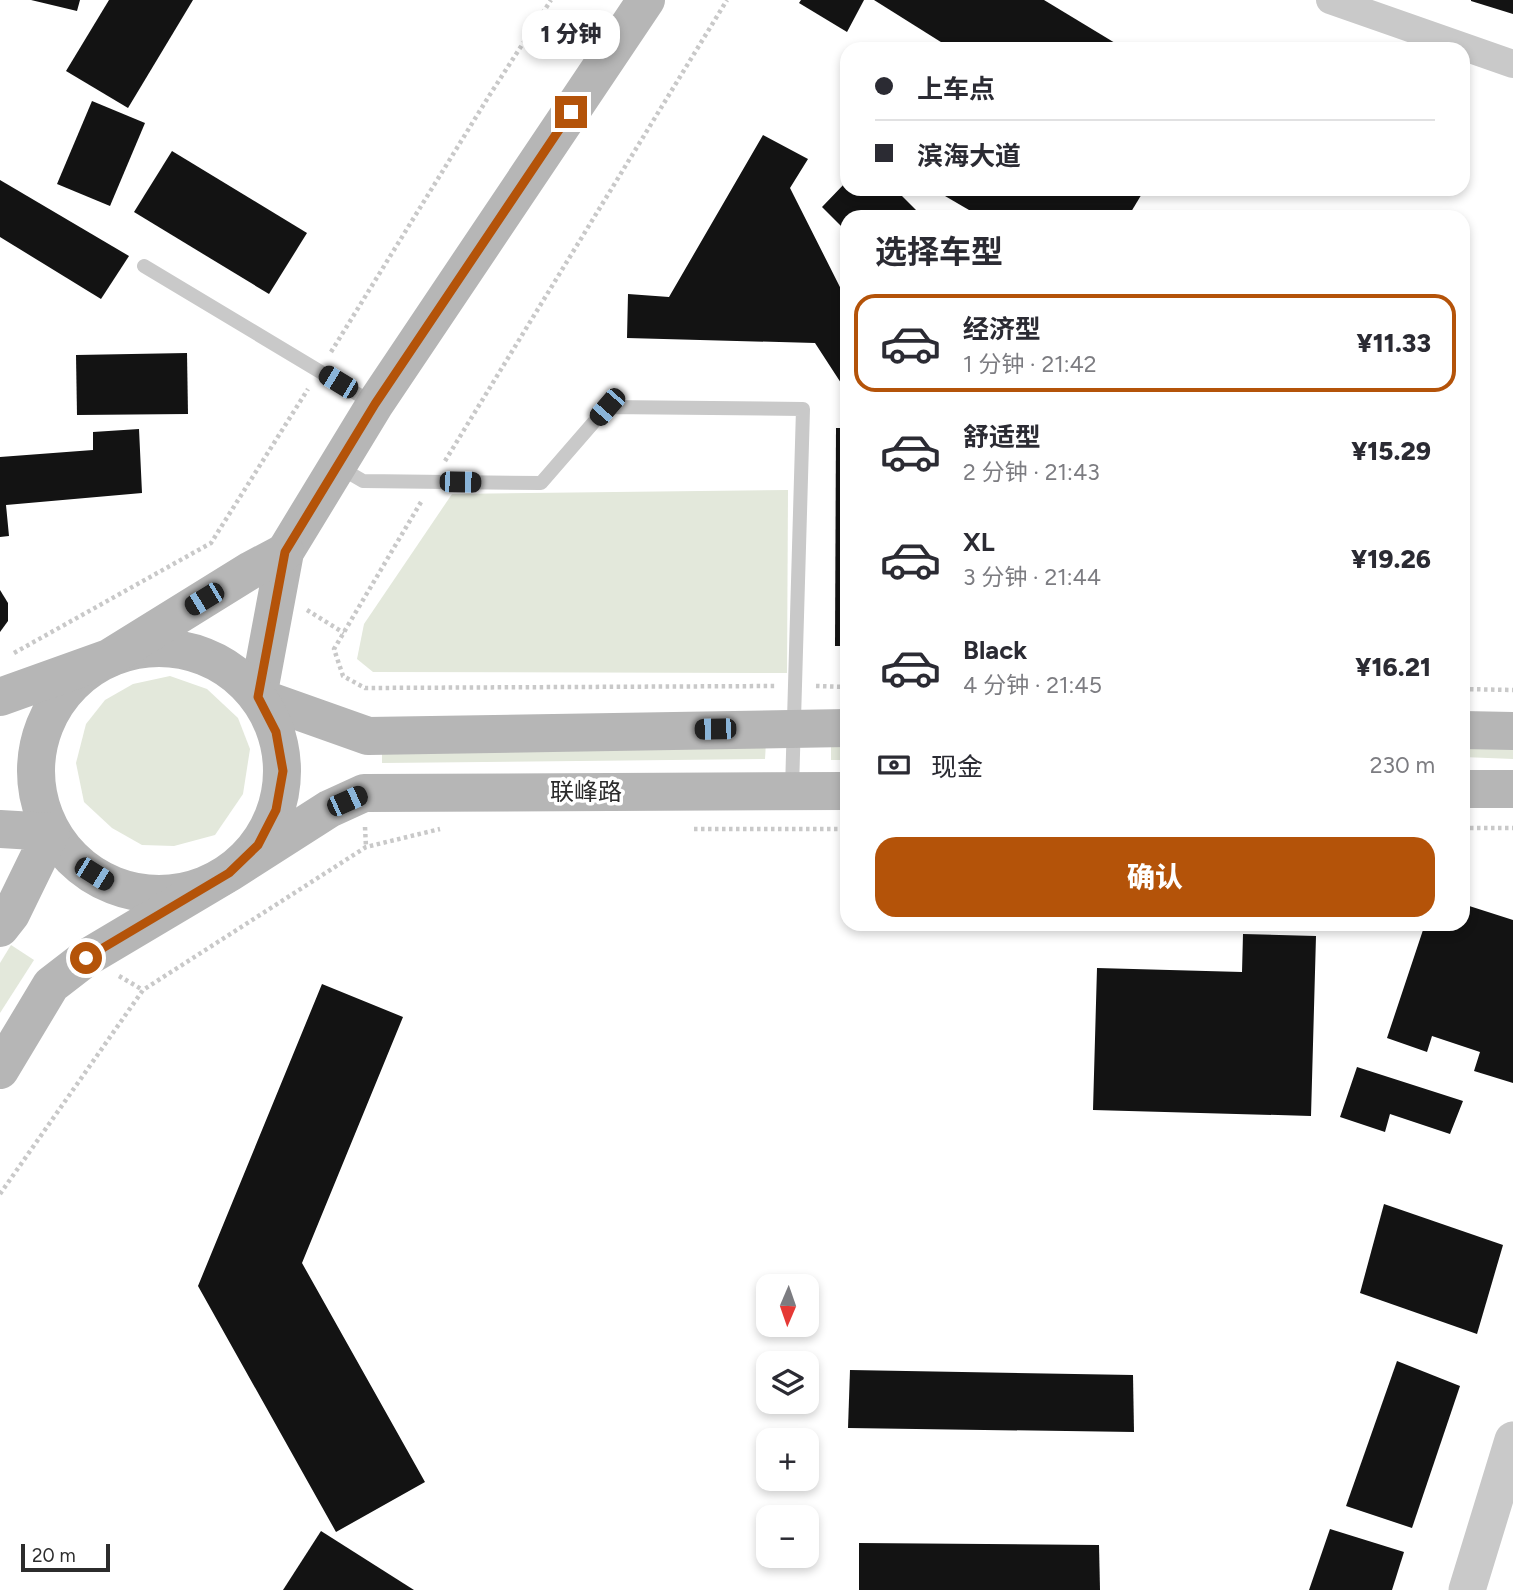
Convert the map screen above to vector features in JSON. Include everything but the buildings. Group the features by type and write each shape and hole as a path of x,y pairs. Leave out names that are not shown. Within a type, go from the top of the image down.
{"main road":[{"path":"258,697 285,552 375,404 646,0"},
{"path":"229,873 192,890 152,894 112,885 77,864 51,832 37,794 36,753 49,713 74,681 251,570 285,552"},
{"path":"0,697 108,658 149,648 190,652 228,668 258,697 276,732 283,771 276,810 258,845 229,873 86,958 51,985 0,1070"},
{"path":"258,697 368,736 840,728"},
{"path":"1470,730 1513,731"},
{"path":"1470,789 1513,789"},
{"name":"联峰路","path":"229,873 329,809 364,793 840,790"},
{"path":"0,829 51,832"},
{"path":"0,928 11,914 51,832"}],"street":[{"path":"1330,0 1450,42"},
{"path":"1470,49 1513,64"},
{"path":"1467,1590 1510,1460"}],"lane":[{"path":"144,266 375,404"},
{"path":"337,466 363,481 541,483 607,407 803,409 792,791"}],"path":[{"path":"1470,690 1513,690"},
{"path":"1470,828 1513,828"},
{"path":"0,1194 143,990 366,848 438,829 452,829"},
{"path":"683,829 840,829"}],"shaded area":[{"path":"788,490 787,673 373,672 357,659 364,624 452,494"},
{"path":"170,676 207,689 238,718 250,749 243,794 215,835 174,846 142,845 112,828 84,802 76,763 86,724 105,700 133,684"},
{"path":"766,742 765,759 382,763 382,746"},
{"path":"1470,742 1513,745 1513,759 1470,757"},
{"path":"831,745 840,745 840,760 831,760"},
{"path":"11,945 34,960 0,1013 0,963"}],"route":[{"path":"86,958 229,873 258,845 276,810 283,771 276,732 258,697 285,552 375,404 571,112"}]}
